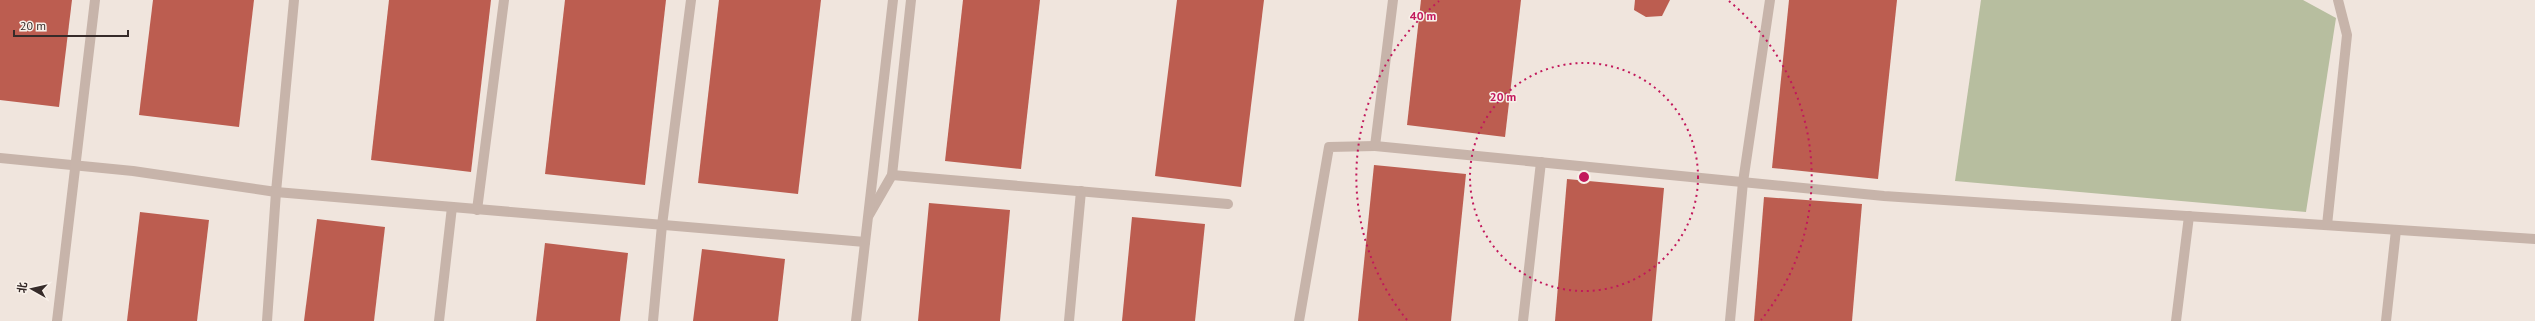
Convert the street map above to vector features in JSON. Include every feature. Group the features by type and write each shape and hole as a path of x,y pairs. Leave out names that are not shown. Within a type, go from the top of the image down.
{"street":[{"path":"57,321 96,0"},
{"path":"267,321 276,192 294,0"},
{"path":"477,210 504,0"},
{"path":"653,321 662,225 691,0"},
{"path":"856,321 893,0"},
{"path":"867,218 892,175 911,0"},
{"path":"1375,146 1393,0"},
{"path":"1730,321 1743,182 1770,0"},
{"path":"2327,225 2348,35 2338,0"},
{"path":"1299,321 1329,147 1375,146 1892,197 2535,239"},
{"path":"0,158 133,171 276,192 865,242"},
{"path":"1523,321 1541,162"},
{"path":"892,175 1228,204"},
{"path":"1069,321 1081,191"},
{"path":"439,321 452,207"},
{"path":"2176,321 2189,216"},
{"path":"2386,321 2396,230"}],"green space":[{"path":"1981,0 2303,0 2336,18 2306,212 1955,181"}],"building":[{"path":"0,0 72,0 59,107 0,100"},
{"path":"153,0 254,0 239,127 139,115"},
{"path":"389,0 491,0 471,172 371,160"},
{"path":"565,0 666,0 645,185 545,174"},
{"path":"719,0 821,0 798,194 698,183"},
{"path":"963,0 1040,0 1021,169 945,161"},
{"path":"1177,0 1264,0 1241,187 1155,176"},
{"path":"1421,0 1521,0 1505,137 1407,125"},
{"path":"1635,0 1670,0 1662,16 1646,17 1634,10"},
{"path":"1789,0 1897,0 1878,179 1772,168"},
{"path":"1374,165 1466,174 1451,321 1358,321"},
{"path":"1567,179 1664,188 1652,321 1555,321"},
{"path":"1764,197 1862,204 1852,321 1754,321"},
{"path":"929,203 1010,210 1000,321 918,321"},
{"path":"140,212 209,220 197,321 127,321"},
{"path":"1132,217 1205,224 1195,321 1122,321"},
{"path":"317,219 385,227 374,321 304,321"},
{"path":"545,243 628,253 620,321 536,321"},
{"path":"702,249 785,259 778,321 693,321"}]}
